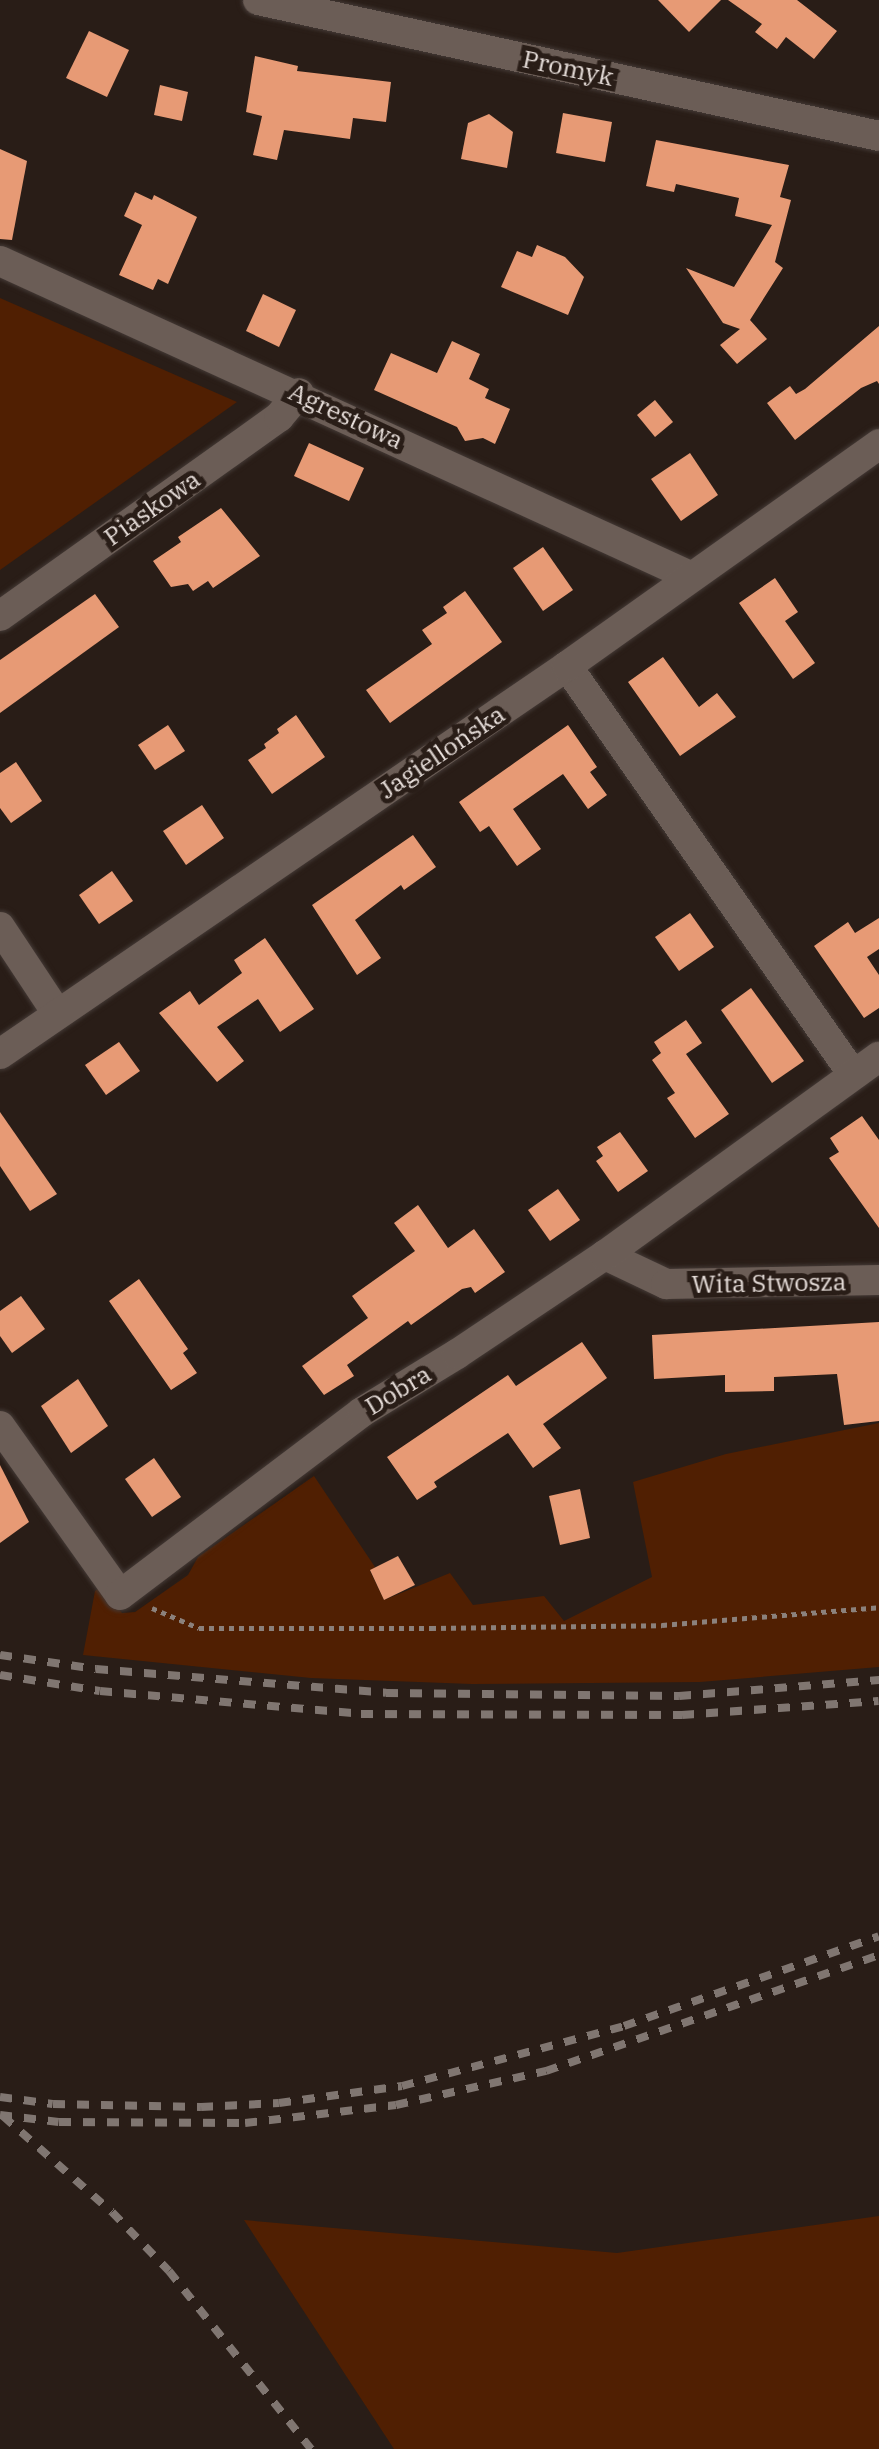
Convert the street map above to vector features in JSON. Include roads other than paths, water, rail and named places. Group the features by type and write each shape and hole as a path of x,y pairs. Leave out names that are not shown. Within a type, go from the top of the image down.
{"street":[{"name":"Promyk","path":"258,0 879,136"},
{"name":"Agrestowa","path":"0,260 299,393 690,576"},
{"name":"Piaskowa","path":"0,616 280,418 299,393"},
{"name":"Jagiellońska","path":"0,1054 567,666 879,444"},
{"path":"567,666 853,1075"},
{"path":"0,927 57,1013"},
{"name":"Dobra","path":"0,1426 120,1595 362,1412 457,1354 605,1254 879,1057"},
{"name":"Wita Stwosza","path":"605,1254 666,1284 879,1280"}],"railway":[{"path":"0,1655 96,1669 386,1693 679,1696 879,1680"},
{"path":"0,1675 100,1691 361,1714 682,1715 879,1701"},
{"path":"0,2097 53,2104 201,2107 279,2103 402,2086 624,2026 879,1936"},
{"path":"0,2115 59,2122 245,2123 396,2105 546,2071 879,1955"},
{"path":"3,2116 112,2212 169,2271 311,2449"}]}
